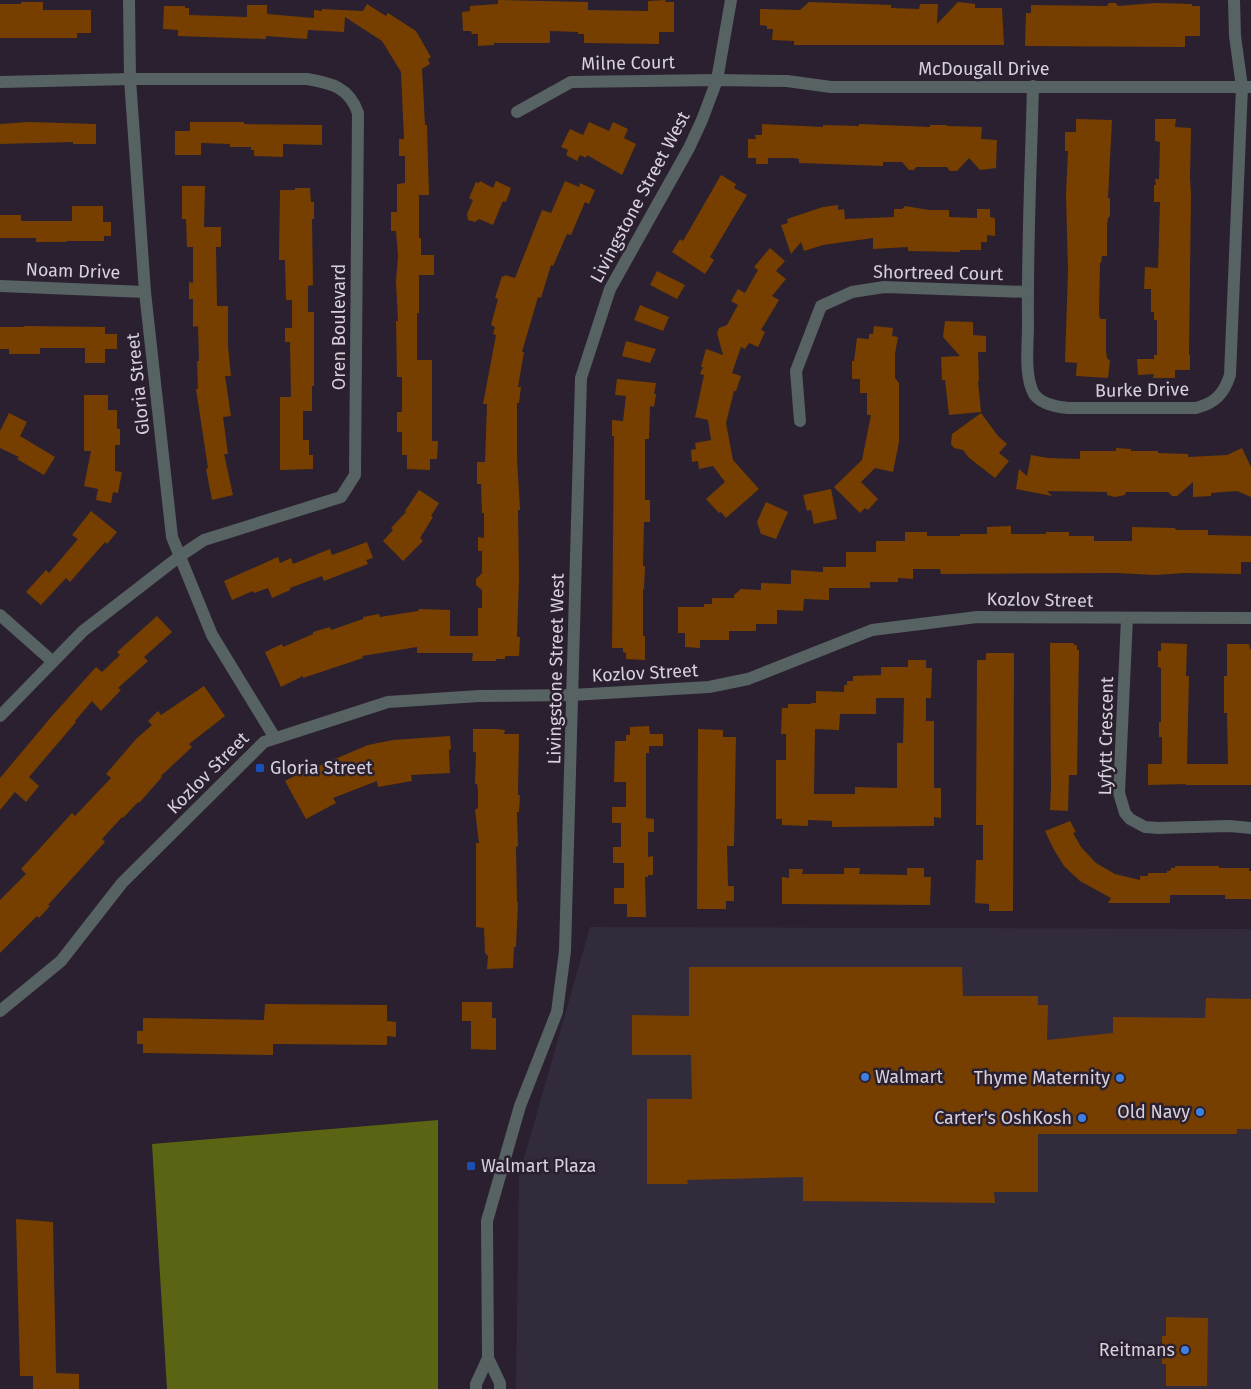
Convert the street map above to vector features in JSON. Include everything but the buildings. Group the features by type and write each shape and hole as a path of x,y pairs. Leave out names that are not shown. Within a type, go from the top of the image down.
{"street":[{"name":"Gloria Street","path":"129,0 130,79 145,292 172,537 212,635 275,738"},
{"name":"Livingstone Street West","path":"476,1389 476,1384 488,1358 487,1221 520,1106 557,1012 565,951 581,378 610,289 689,148 717,80 731,0"},
{"name":"Burke Drive","path":"1034,86 1028,292 1030,383 1035,395 1042,401 1055,407 1068,408 1196,408 1208,405 1221,396 1230,376 1246,87 1235,36 1234,0"},
{"name":"Oren Boulevard","path":"0,82 130,79 307,79 323,81 336,86 349,95 358,113 355,475 341,497 204,540 180,556 83,631 0,716"},
{"name":"McDougall Drive","path":"717,80 787,81 831,87 1246,87"},
{"name":"Milne Court","path":"517,112 571,82 717,80"},
{"name":"Noam Drive","path":"0,286 145,292"},
{"name":"Shortreed Court","path":"800,421 796,371 821,306 852,292 884,287 1028,292"},
{"path":"0,615 52,661"},
{"name":"Kozlov Street","path":"0,1011 60,961 122,883 264,742 388,702 479,696 572,695 709,688 740,681 872,630 977,616 1251,618"},
{"name":"Lyfytt Crescent","path":"1127,618 1119,793 1125,813 1138,824 1158,828 1230,826 1251,828"},
{"name":"Livingstone Street West","path":"488,1358 500,1383 500,1389"}],"shaded area":[{"path":"590,927 1251,929 1251,1389 516,1389 519,1176"}],"green space":[{"path":"438,1120 438,1389 167,1389 152,1144"}],"place":[{"name":"Gloria Street","path":"260,768"},
{"name":"Walmart","path":"865,1077"},
{"name":"Thyme Maternity","path":"1120,1078"},
{"name":"Old Navy","path":"1200,1112"},
{"name":"Carter's OshKosh","path":"1082,1118"},
{"name":"Walmart Plaza","path":"471,1166"},
{"name":"Reitmans","path":"1185,1350"}]}
